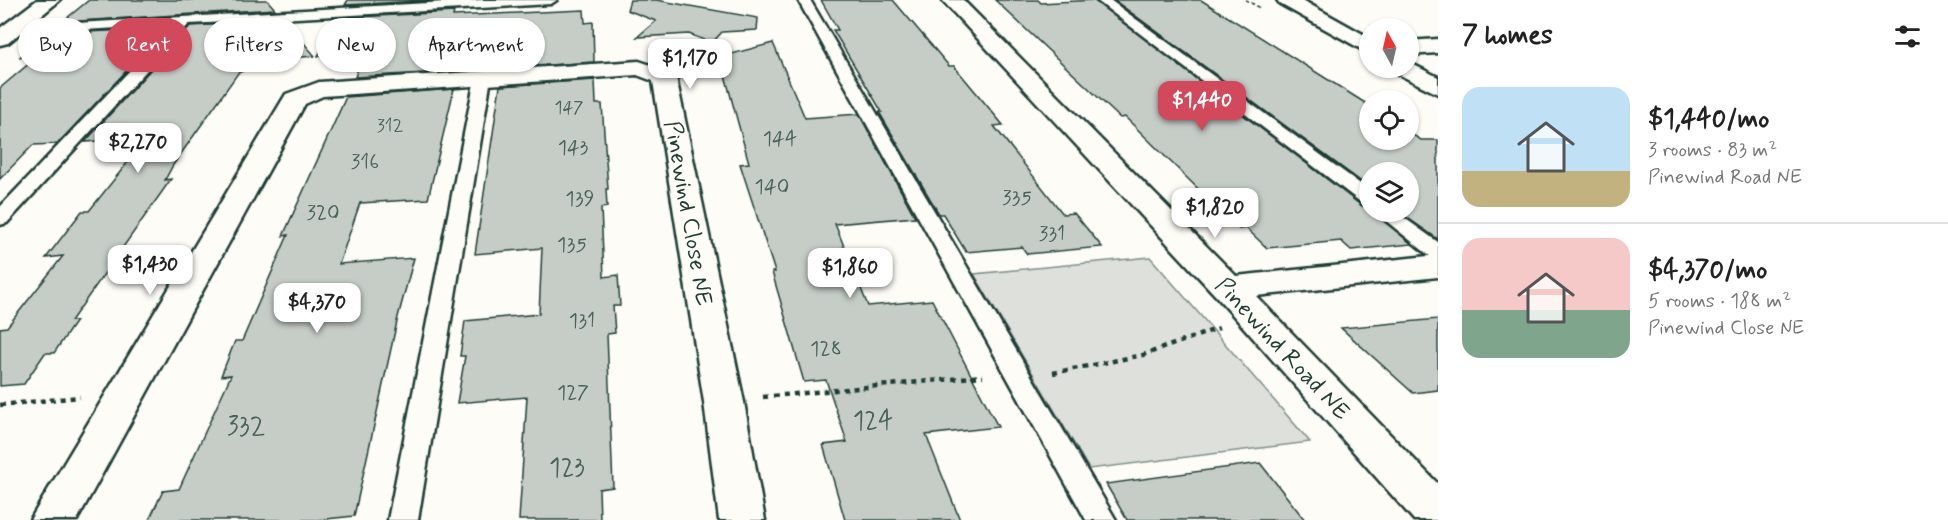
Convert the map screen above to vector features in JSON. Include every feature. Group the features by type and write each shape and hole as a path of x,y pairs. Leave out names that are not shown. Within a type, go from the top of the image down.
{"street":[{"path":"5,34 50,0"},
{"name":"Pinewind Road NE","path":"952,0 1228,288 1438,515"},
{"path":"1287,0 1359,42"},
{"path":"1419,47 1438,46"},
{"name":"Pinewind Close NE","path":"53,520 124,392 295,99 319,89 639,68 664,77 724,402 742,520"},
{"path":"1419,76 1438,87"},
{"path":"1228,288 1438,266"}],"lane":[{"path":"192,20 551,0"},
{"path":"804,0 1101,520"},
{"path":"1102,0 1359,192"},
{"path":"5,34 105,26"},
{"path":"0,219 137,72"},
{"path":"403,520 483,78"},
{"path":"1398,222 1438,252"}],"path":[{"path":"724,402 972,375 1020,378 1143,355 1215,329 1260,324"},
{"path":"0,405 124,392"}],"shaded area":[{"path":"1150,257 1310,442 1089,469 974,274"}],"building":[{"path":"89,0 267,0 275,9 93,20 93,18 67,18"},
{"path":"348,0 441,0 345,5"},
{"path":"630,0 656,0 758,18 757,30 722,32 712,43 689,34 637,37 656,21 627,10"},
{"path":"821,0 893,0 949,66 954,66 1003,125 994,126 1063,214 1074,213 1102,247 1027,254 1022,247 966,252 943,214 939,214 879,112 882,112 833,30 838,30"},
{"path":"995,0 1038,0 1041,3 1094,0 1359,204 1359,222 1385,222 1412,244 1351,250 1341,241 1267,248 1246,228 1239,229 1125,117 1120,118"},
{"path":"1114,0 1201,0 1359,99 1359,150 1419,150 1419,139 1438,140 1438,239 1413,222 1419,222 1419,162 1359,162 1359,180"},
{"path":"584,10 585,23 593,22 594,62 545,65 545,18 408,18 408,72 442,72 355,77 357,72 396,72 396,18 338,18 454,12 453,16"},
{"path":"204,25 204,72 240,72 173,165 165,180 171,179 71,321 76,321 54,353 45,353 24,384 0,386 0,328 7,327 63,256 46,258 82,211 89,211 148,137 85,142 148,72 192,72 192,26"},
{"path":"105,31 105,72 125,72 57,144 33,145 0,179 0,88 19,72 93,72 93,32"},
{"path":"304,43 315,56 304,57"},
{"path":"773,43 805,118 859,114 915,217 835,224 868,306 932,300 998,427 926,435 960,520 845,520 823,445 847,442 826,380 804,382 772,272 775,272 740,164 749,163 720,57"},
{"path":"595,80 596,104 602,104 608,189 606,189 607,207 601,208 604,277 618,275 620,306 613,306 615,333 607,334 613,487 599,489 600,520 519,520 527,397 457,403 465,356 460,356 465,321 539,314 542,248 475,254 500,86"},
{"path":"454,89 428,199 360,203 339,264 414,258 398,317 354,516 317,520 149,520 163,491 179,489 231,375 221,376 235,341 242,341 288,235 283,236 346,97"},
{"path":"1438,319 1438,390 1413,393 1341,328"},
{"path":"1260,463 1305,520 1127,520 1106,484"}]}
